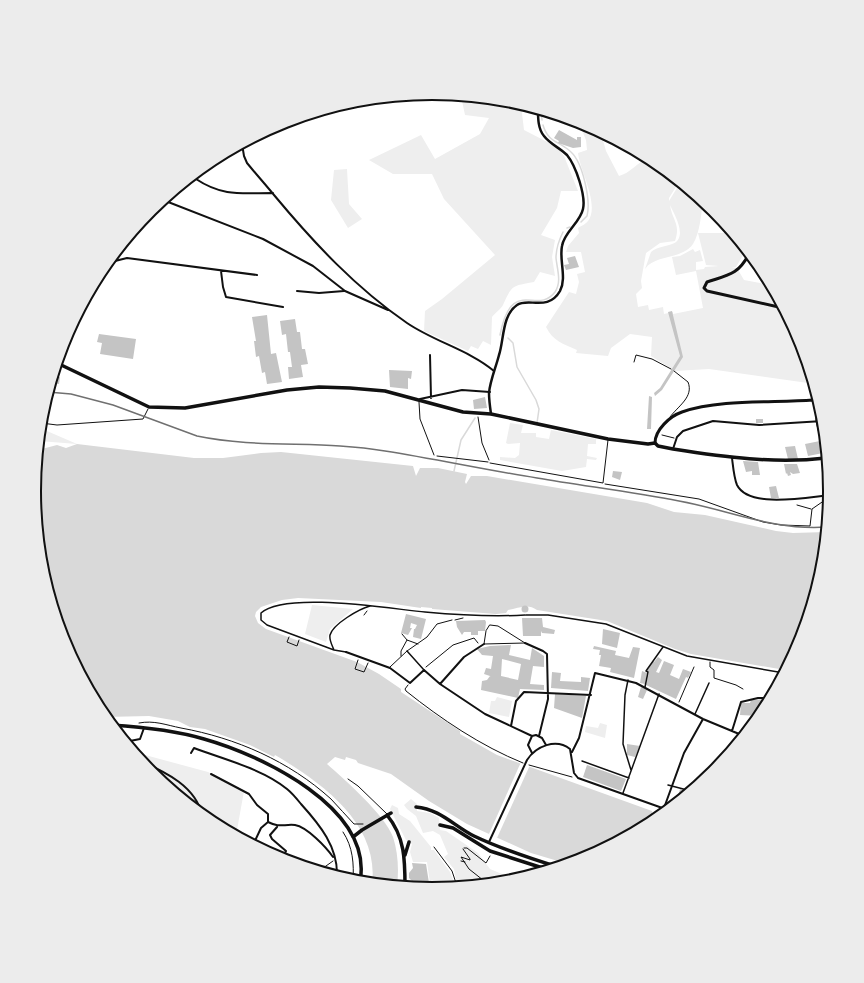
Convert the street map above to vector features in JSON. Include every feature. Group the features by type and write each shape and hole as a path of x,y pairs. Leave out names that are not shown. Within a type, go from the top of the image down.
{"main road":[{"path":"746,258 737,271 728,276 707,282 704,288 708,291 777,307"},
{"path":"63,364 149,407 185,408 287,390 319,387 375,390 419,399 449,409 478,414 491,414 608,439 648,444 655,443 658,446 673,449 772,461 821,459"},
{"path":"655,443 657,434 666,422 681,412 718,405 812,400"},
{"path":"119,725 144,727 203,738 252,756 293,778 333,810 353,837 360,860 360,876"},
{"path":"416,806 433,810 471,835 509,852 549,864"},
{"path":"353,837 388,815 399,832 405,856 405,882"},
{"path":"440,824 453,828 486,849 540,867"},
{"path":"405,856 409,842"},
{"path":"486,849 489,843"}],"street":[{"path":"491,414 490,392 501,350 503,333 513,309 521,303 540,304 547,302 560,291 563,277 560,252 562,243 580,217 583,209 580,185 574,168 567,155 543,135 538,122 538,115"},
{"path":"243,150 247,163 331,260 390,311 434,340 484,363 495,372"},
{"path":"196,179 209,187 226,193 273,193"},
{"path":"169,202 263,238 313,266 345,291 390,311"},
{"path":"117,261 127,258 257,275"},
{"path":"222,271 223,287 226,297 283,307"},
{"path":"297,291 319,293 345,291"},
{"path":"430,354 431,398"},
{"path":"419,399 431,398 462,390 490,392"},
{"path":"673,449 677,438 683,431 713,421 759,425 816,421"},
{"path":"732,456 737,485 742,491 750,495 772,500 823,496"},
{"path":"424,670 410,683 390,668 346,652 334,650 300,638 263,623 259,617 261,612 265,609 291,602 370,606 463,615 548,615 606,624 687,656 779,672"},
{"path":"334,650 330,637 331,632 353,613 370,606"},
{"path":"525,643 547,654 548,691 543,725 539,736"},
{"path":"440,684 455,666 479,646 484,644"},
{"path":"645,687 648,672 646,671 663,646"},
{"path":"407,651 424,670 440,684 485,714 532,736 539,736"},
{"path":"662,807 578,778 574,773 572,752 579,738 595,673 628,680 645,687 703,719 739,734"},
{"path":"628,680 625,695 623,744 630,770"},
{"path":"695,714 709,683"},
{"path":"511,726 516,701 522,693 548,691 591,694"},
{"path":"623,793 629,778 630,770 659,694"},
{"path":"732,731 740,703 758,698 764,698"},
{"path":"665,806 684,753 703,719"},
{"path":"131,741 140,739 144,727"},
{"path":"532,736 528,745 532,753"},
{"path":"539,736 546,745"},
{"path":"489,843 528,758 532,753 546,745 568,747 572,752"},
{"path":"191,753 194,748 250,769 286,788 312,815 331,845 335,860 336,870"},
{"path":"582,761 629,778"},
{"path":"156,768 178,781 195,797 198,805"},
{"path":"211,774 249,794 257,805 268,814 268,822 261,828 255,840"},
{"path":"668,785 685,789"},
{"path":"268,822 277,827 296,826 302,828 326,848 335,860"},
{"path":"277,827 270,834 272,839 286,851 285,853"}],"lane":[{"path":"634,362 636,355 652,358 671,369"},
{"path":"666,422 686,400 689,391 688,382 674,371"},
{"path":"419,399 420,419 434,455"},
{"path":"47,424 57,426 143,419 149,407"},
{"path":"490,463 603,483 608,439"},
{"path":"390,668 407,651 427,637 437,624 452,620"},
{"path":"490,625 498,626 525,643 484,644 486,631 490,625"},
{"path":"402,634 407,640 418,644"},
{"path":"401,657 407,640"},
{"path":"348,779 358,786 388,815"},
{"path":"343,832 348,839 352,854 353,874"}],"path":[{"path":"478,414 482,443 490,463"},
{"path":"657,434 677,438"},
{"path":"434,455 490,463"},
{"path":"603,483 621,488 699,499 763,522 781,525 810,526 812,509 823,502"},
{"path":"797,505 812,509"},
{"path":"452,620 464,618"},
{"path":"290,634 287,642 297,646 300,638"},
{"path":"424,670 432,661 453,646 474,638 479,646"},
{"path":"359,657 355,669 364,672 368,660"},
{"path":"709,683 714,678 714,670 710,667"},
{"path":"677,704 694,668"},
{"path":"714,678 736,684 743,690"},
{"path":"410,683 406,687 406,691 424,706 490,748 531,766 567,776"},
{"path":"354,824 364,824"},
{"path":"434,847 452,871 455,882"},
{"path":"482,879 468,869 462,856 470,859 464,848 486,863 491,855"},
{"path":"325,867 335,860"},
{"path":"461,860 465,862"}],"shaded area":[{"path":"462,101 522,111 524,130 557,147 564,156 578,191 561,191 557,208 541,235 555,240 552,257 555,276 540,272 534,282 521,284 511,290 502,306 492,317 491,345 483,341 478,349 471,346 468,351 424,331 425,311 442,299 495,255 444,199 432,174 393,174 369,160 421,135 435,159 480,134 489,118 465,115"},
{"path":"582,130 603,140 606,151 619,176 627,173 641,161 676,186 669,198 669,201 677,187 702,209 699,229 693,244 682,253 655,261 649,264 645,269 653,250 672,244 677,241 679,237 679,226 670,205 677,226 677,235 675,241 660,243 646,253 641,281 642,288 636,294 638,307 648,305 649,310 663,307 664,314 673,312 673,314 703,308 696,271 676,275 672,257 680,256 693,249 695,252 700,250 703,261 696,262 696,270 704,269 705,267 719,266 706,265 698,233 725,233 743,255 736,267 731,267 737,268 744,280 763,284 783,319 808,383 709,369 675,371 651,356 652,337 630,334 611,348 608,356 576,353 577,350 559,342 552,336 546,327 569,292 576,294 579,282 577,274 585,272 581,252 566,252 568,246 579,233 578,228 587,222 591,214 591,197 578,153 587,150 586,140"},
{"path":"347,169 349,204 362,219 348,228 331,200 334,170"},
{"path":"510,423 523,425 521,433 536,433 536,437 549,439 551,430 596,439 596,444 588,444 587,456 597,458 596,460 587,459 586,467 562,471 500,460 500,457 515,458 519,455 520,443 506,443"},
{"path":"46,431 77,444 44,441"},
{"path":"77,444 194,458 223,458 281,452 413,466 416,476 420,468 438,468 467,474 466,484 471,476 487,476 647,503 674,512 705,515 776,531 793,533 821,532 820,543 810,593 793,641 780,669 691,654 607,621 537,610 527,606 508,610 506,613 496,614 421,608 381,602 298,598 282,600 261,607 256,612 255,616 258,623 266,629 357,662 379,674 401,689 401,692 460,731 460,734 497,755 652,811 653,814 649,817 605,842 559,861 531,853 467,824 429,801 391,774 358,763 356,760 346,757 345,760 335,757 327,764 354,788 373,808 389,828 393,837 398,861 397,881 381,879 372,878 372,862 366,842 356,823 343,806 310,778 275,755 274,757 250,745 205,729 190,727 178,721 149,716 113,717 93,687 71,641 54,593 44,543 41,492 43,449 57,445 66,448"},
{"path":"312,605 353,609 330,629 326,642 305,634"},
{"path":"497,697 512,701 509,717 489,713 491,701 495,701"},
{"path":"600,723 607,725 605,738 585,732 586,726 598,728"},
{"path":"143,754 208,772 244,791 237,830 194,802 174,785"},
{"path":"411,799 417,804 417,811 430,813 439,818 440,830 446,831 478,853 490,869 506,875 456,882 454,869 444,857 448,854 440,835 433,831 423,833 416,816 404,805"},
{"path":"392,805 398,808 399,814 410,821 431,847 431,850 434,850 450,872 454,882 430,882 427,862 413,862 410,852 412,844 406,840 390,809"}],"pier":[{"path":"521,762 530,765 497,838 489,834"}],"building":[{"path":"559,130 577,140 577,137 581,137 581,147 573,148 558,143 559,141 554,138"},
{"path":"575,256 579,267 566,270 564,265 569,264 567,258"},
{"path":"672,311 683,357 662,390 655,396 654,393 660,388 680,356 668,312"},
{"path":"267,315 271,354 276,353 282,382 267,384 265,372 262,373 259,356 256,357 254,341 256,341 252,317"},
{"path":"295,319 297,332 300,332 302,349 305,349 308,364 301,365 303,377 289,379 288,367 292,367 290,352 288,352 286,334 282,335 280,321"},
{"path":"99,334 136,339 133,359 100,354 102,343 97,342"},
{"path":"389,370 412,371 411,379 408,378 408,389 390,387"},
{"path":"58,377 60,377 59,384 56,384"},
{"path":"649,396 652,397 651,429 647,429"},
{"path":"485,397 487,408 474,409 473,400"},
{"path":"756,419 763,419 763,423 756,423"},
{"path":"820,441 821,453 808,456 805,444"},
{"path":"795,446 798,459 788,459 785,447"},
{"path":"743,461 758,462 760,475 752,475 752,471 746,472"},
{"path":"784,464 797,464 800,473 793,474 790,472 791,475 788,476 787,473 786,474"},
{"path":"613,471 622,472 620,480 612,477"},
{"path":"776,486 779,498 771,498 769,487"},
{"path":"525,606 528,609 525,612 522,609"},
{"path":"406,614 426,619 421,639 413,637 414,629 417,625 411,623 410,628 412,628 408,635 401,633"},
{"path":"522,618 542,618 543,627 555,630 554,634 542,633 541,631 541,636 523,636"},
{"path":"485,620 485,631 478,631 478,635 471,635 471,632 464,632 462,635 457,627 456,621"},
{"path":"603,629 620,633 617,648 602,644"},
{"path":"511,645 509,655 530,660 532,648 544,656 544,667 533,666 530,684 544,685 544,690 520,689 518,698 481,690 482,681 487,680 490,676 484,674 486,668 491,669 493,656 482,655 477,649 490,646","holes":["502,659 521,664 518,680 501,676"]},
{"path":"594,646 616,651 615,655 629,658 633,647 640,648 634,678 610,672 611,668 599,666 601,655 599,655 600,650 593,649"},
{"path":"658,657 662,660 656,672 659,673 664,661 674,665 670,675 679,679 683,669 691,672 688,678 686,677 676,699 646,685 649,672 647,671 653,661 654,662"},
{"path":"642,671 647,673 645,684 640,683"},
{"path":"552,672 561,673 560,681 581,682 581,677 590,678 588,691 551,688"},
{"path":"641,687 647,690 643,699 638,697"},
{"path":"555,694 586,696 582,718 554,708"},
{"path":"763,699 752,716 740,715 741,703 750,703 751,700"},
{"path":"627,744 640,746 635,757 627,755"},
{"path":"587,765 626,779 621,791 583,777"},
{"path":"680,789 684,790 678,795"},
{"path":"412,863 426,864 429,882 413,882 409,878 409,873 413,868"}],"waterway":[{"path":"543,125 545,131 551,139 567,148 575,157 579,165 585,182 588,201 587,216 581,222"},
{"path":"500,335 505,317 511,306 518,301 548,298 555,292 559,280 556,258 559,241 563,232"},
{"path":"508,338 513,343 517,367 536,400 539,409 537,423"},
{"path":"454,471 461,440 475,418"}],"railway":[{"path":"54,392 71,394 113,405 197,436 220,440 267,444 338,446 385,451 518,475 679,501 770,523 789,526 821,527"}]}
